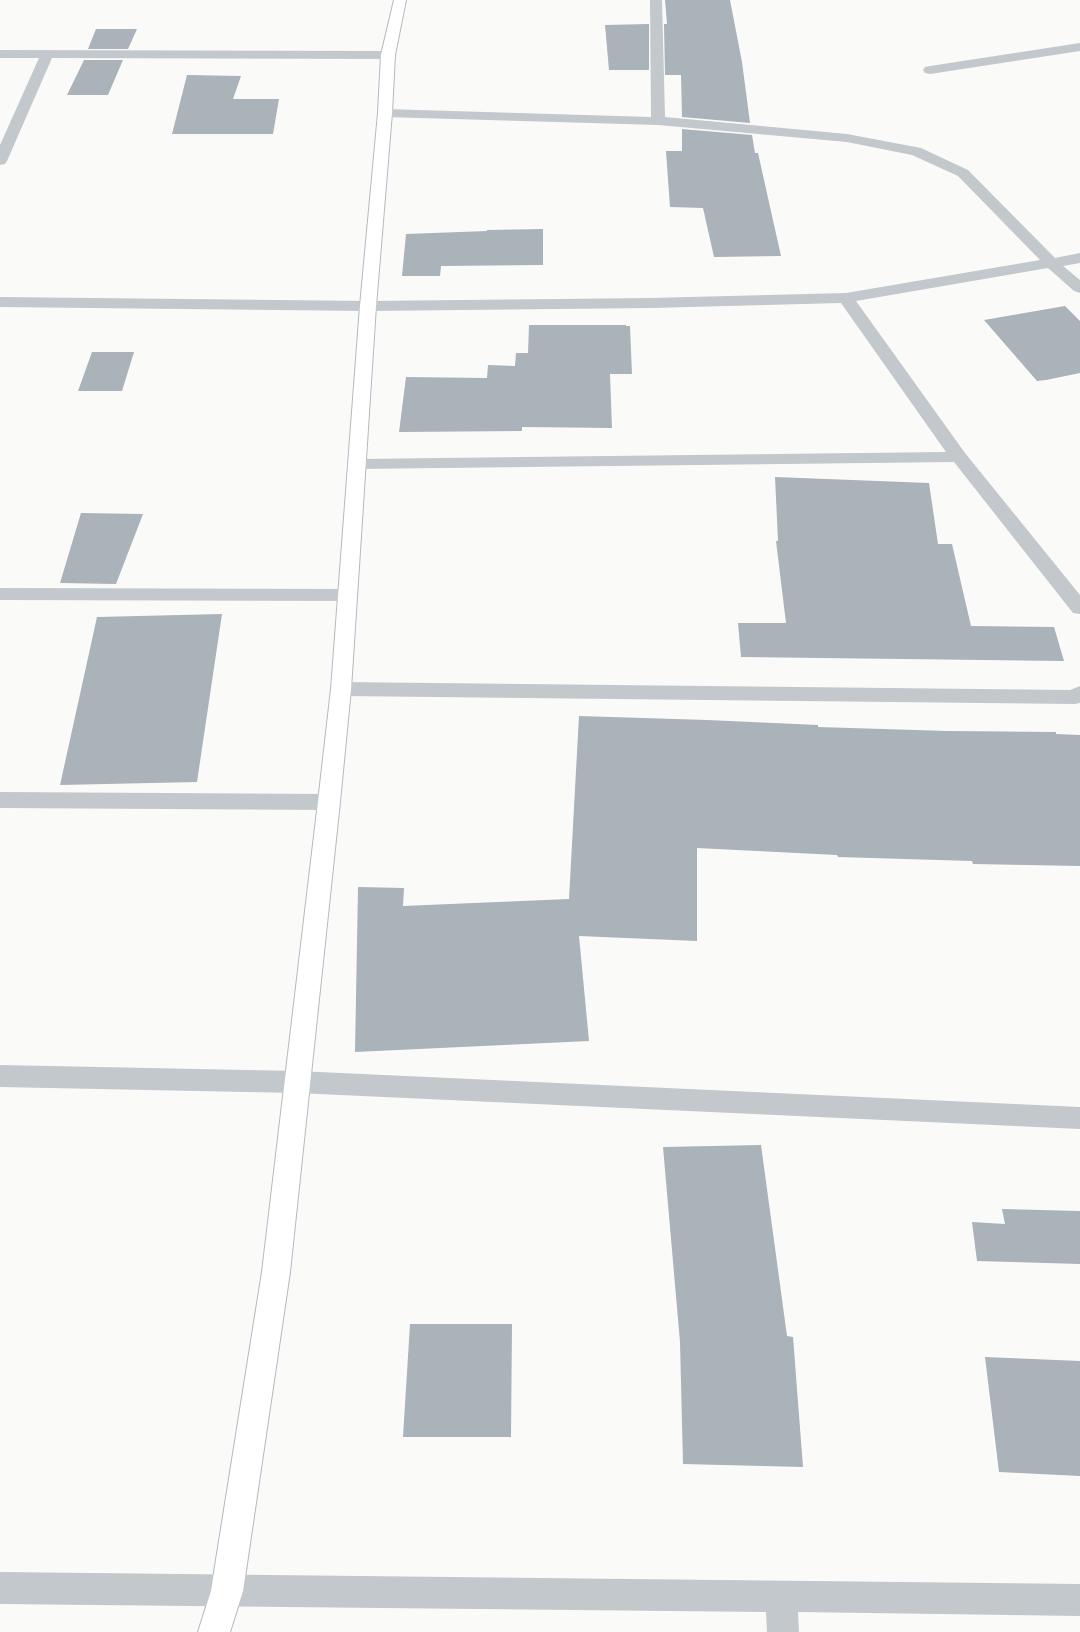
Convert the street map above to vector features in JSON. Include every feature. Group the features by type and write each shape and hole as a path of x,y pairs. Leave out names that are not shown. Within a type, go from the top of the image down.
{"street":[{"path":"214,1632 227,1590 276,1272 341,689 356,464 385,113 388,54 400,0"},
{"path":"656,0 658,121"},
{"path":"930,70 1080,47"},
{"path":"0,54 388,54"},
{"path":"1,158 47,54"},
{"path":"385,113 658,121 825,135 881,143 916,151 963,173 1051,263 1080,288"},
{"path":"0,302 368,306 651,303 846,298 996,274 1080,258"},
{"path":"846,298 959,457 1080,608"},
{"path":"356,464 959,457"},
{"path":"0,594 348,595"},
{"path":"341,689 1075,697 1080,693"},
{"path":"0,800 329,802"},
{"path":"0,1076 297,1082 1080,1118"},
{"path":"0,1588 1080,1600"},
{"path":"781,1596 782,1632"}],"building":[{"path":"665,0 730,0 742,62 750,123 682,117 681,75 665,75 664,24 667,24"},
{"path":"649,24 649,70 609,70 605,25"},
{"path":"96,29 137,29 128,49 88,49"},
{"path":"84,60 123,60 108,95 67,95"},
{"path":"187,75 241,76 233,99 279,99 273,134 172,134"},
{"path":"682,129 752,135 755,153 758,153 781,256 714,257 703,208 670,207 666,151 682,151"},
{"path":"543,229 543,265 441,266 440,276 402,276 406,234"},
{"path":"1065,306 1080,321 1080,373 1046,380 1037,381 984,320"},
{"path":"529,325 630,326 632,374 610,374 612,428 522,427 522,431 399,432 406,377 487,378 488,365 515,366 516,353 528,353"},
{"path":"92,352 134,352 122,391 78,391"},
{"path":"775,477 929,483 938,544 952,544 971,626 1054,627 1064,661 741,657 738,623 786,623 776,541 778,541"},
{"path":"81,513 143,514 116,584 60,583"},
{"path":"222,614 197,782 60,785 97,617"},
{"path":"579,716 818,725 818,727 947,731 1056,732 1056,734 1080,735 1080,866 973,864 972,861 838,857 837,855 697,848 697,941 579,936 589,1041 355,1052 358,887 404,888 403,906 569,899"},
{"path":"761,1145 787,1336 793,1337 803,1467 683,1464 680,1342 663,1147"},
{"path":"1002,1209 1080,1211 1080,1264 977,1261 972,1222 1005,1224"},
{"path":"410,1324 512,1324 511,1437 403,1437"},
{"path":"985,1357 1080,1361 1080,1476 999,1472"}]}
